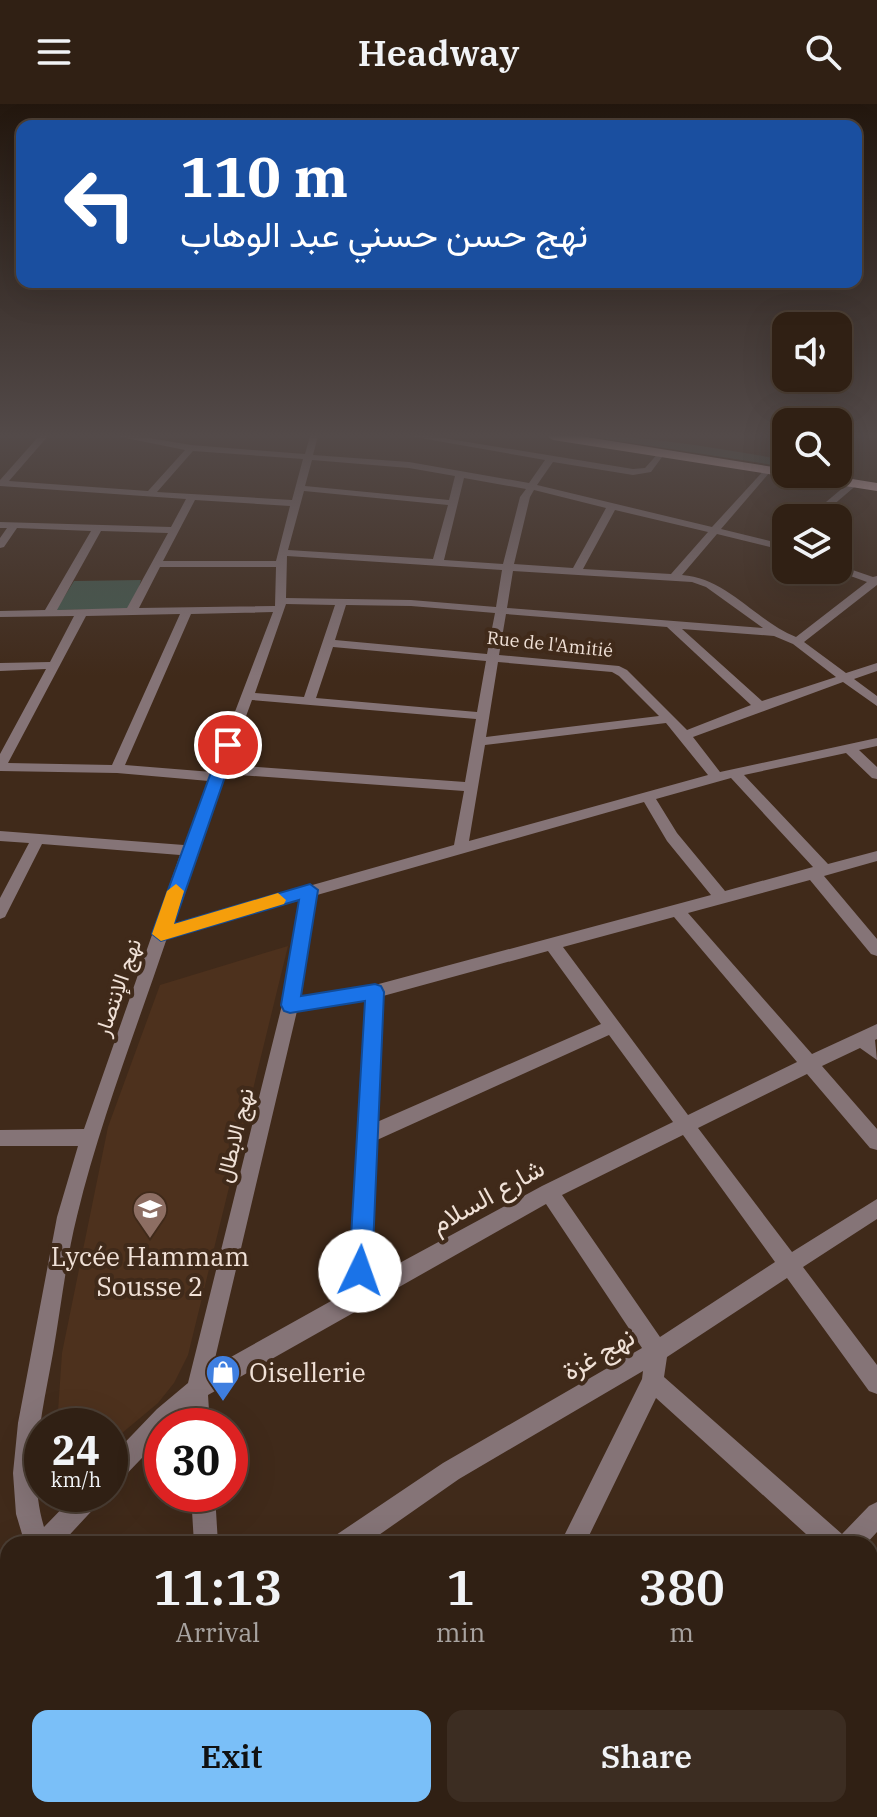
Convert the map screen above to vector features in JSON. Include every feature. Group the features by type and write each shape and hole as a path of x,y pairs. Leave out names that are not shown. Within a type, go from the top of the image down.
{"street":[{"path":"131,612 181,516"},
{"name":"نهج الإنتصار","path":"35,1536 28,1514 25,1473 29,1423 67,1217 90,1137 189,851 280,605 282,558 291,516"},
{"path":"438,562 449,516"},
{"path":"461,848 499,610 520,516"},
{"path":"577,571 607,516"},
{"path":"658,516 772,541"},
{"path":"674,578 725,516"},
{"path":"0,525 173,530"},
{"path":"0,545 14,525"},
{"path":"49,613 98,528"},
{"path":"156,564 282,558 438,562 674,578 710,585 776,633 797,642 877,702"},
{"path":"852,573 876,581"},
{"path":"797,642 876,581"},
{"path":"0,614 81,614 342,602 499,610 776,633"},
{"path":"309,701 342,602"},
{"path":"117,769 187,610"},
{"path":"81,614 0,766 218,773 470,787"},
{"path":"671,625 760,706"},
{"name":"Rue de l'Amitié","path":"330,643 615,669 623,673 685,735 717,777"},
{"path":"0,667 56,665"},
{"path":"685,735 877,667"},
{"path":"246,696 484,716"},
{"path":"478,742 666,719"},
{"path":"161,934 717,777 877,742"},
{"path":"849,748 877,775"},
{"path":"736,775 869,929 877,950"},
{"path":"647,796 672,837 723,899"},
{"path":"0,836 189,851"},
{"path":"2,907 37,841"},
{"path":"290,1005 375,992 877,856"},
{"name":"نهج الابطال","path":"198,1408 197,1389 290,1005 310,890"},
{"path":"677,910 877,1142"},
{"path":"552,945 877,1383"},
{"path":"359,1298 375,992"},
{"path":"367,1135 611,1027"},
{"path":"869,1034 877,1053"},
{"name":"شارع السلام","path":"128,1456 197,1389 549,1192 869,1034"},
{"path":"0,1138 90,1137"},
{"path":"549,1192 657,1351 653,1381 576,1536"},
{"name":"نهج غزة","path":"357,1536 451,1471 657,1351 877,1208"},
{"path":"653,1381 826,1536"},
{"path":"52,1536 75,1512"},
{"path":"204,1512 206,1536"},
{"path":"857,1536 877,1514"}],"shaded area":[{"name":"Lycée Hammam Sousse 2","path":"288,946 188,1355 174,1383 158,1403 152,1408 144,1408 144,1415 128,1428 128,1408 58,1408 62,1353 108,1127 160,985"}],"green space":[{"path":"141,580 133,609 56,610 74,581"}],"slow traffic":[{"path":"176,891 161,934 278,900"}],"place":[{"name":"Lycée Hammam Sousse 2","path":"150,1240"},
{"name":"Oisellerie","path":"223,1403"}],"route":[{"path":"228,745 161,934 310,890 290,1005 375,992 360,1271"}]}
